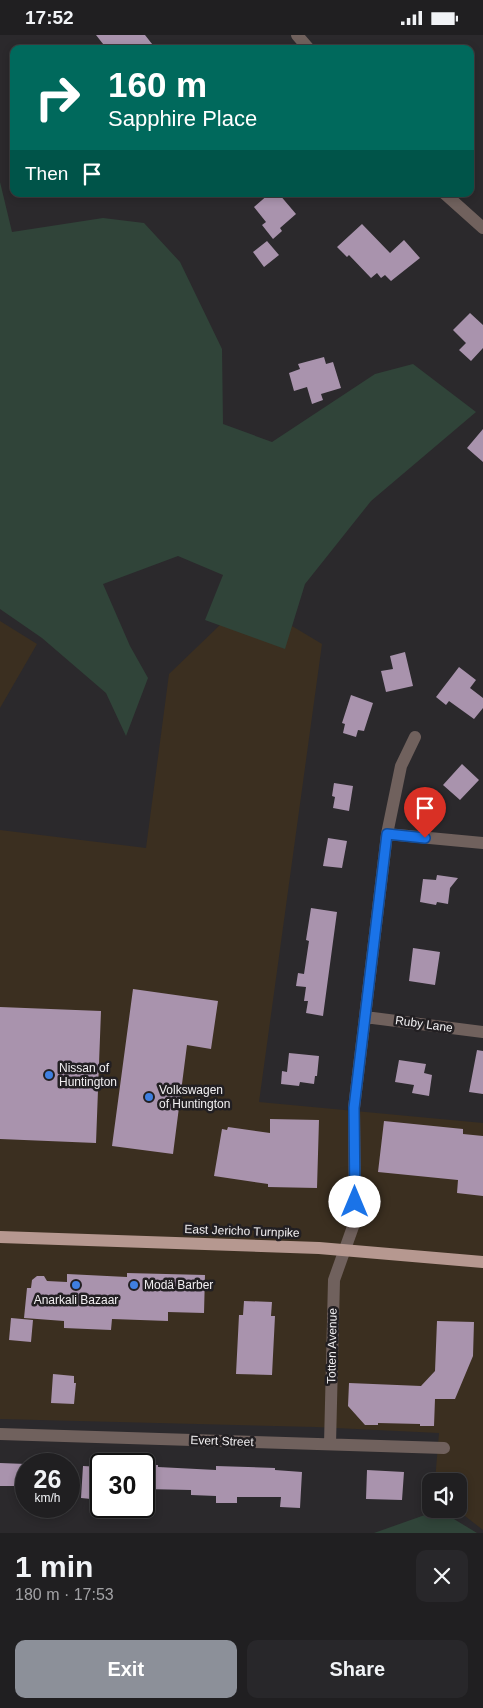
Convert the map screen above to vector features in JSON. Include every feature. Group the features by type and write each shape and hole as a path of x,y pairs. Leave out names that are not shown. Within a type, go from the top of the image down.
{"main road":[{"name":"East Jericho Turnpike","path":"0,1237 345,1250 483,1262"}],"street":[{"path":"297,35 306,45"},
{"path":"448,197 483,228"},
{"name":"Totten Avenue","path":"330,1445 334,1280 355,1221 354,1108 387,834 400,767 415,737"},
{"path":"387,834 483,843"},
{"name":"Ruby Lane","path":"365,1017 483,1032"},
{"name":"Evert Street","path":"0,1434 444,1448"}],"shaded area":[{"path":"247,599 322,644 259,1102 483,1123 483,1530 467,1518 467,1473 436,1473 439,1433 315,1427 0,1419 0,830 146,848 169,674"},
{"path":"0,621 37,644 0,708"}],"green space":[{"path":"0,182 12,232 103,218 144,223 180,262 222,349 223,424 272,442 375,374 413,364 476,412 371,501 305,584 285,649 205,620 223,575 178,556 103,584 130,646 148,678 126,736 106,693 42,638 0,609"},
{"path":"422,1516 422,1518 452,1518 477,1533 374,1533"}],"building":[{"path":"96,35 145,35 153,45 104,45"},
{"path":"266,197 282,197 296,214 280,228 282,231 273,239 262,225 266,222 254,207"},
{"path":"362,224 390,253 404,240 420,258 391,281 385,275 381,278 377,273 371,278 349,255 347,257 337,247"},
{"path":"267,241 279,255 264,267 253,252"},
{"path":"470,313 483,325 483,348 471,361 459,350 466,343 453,330"},
{"path":"324,357 326,364 333,362 341,388 321,394 323,400 312,404 307,387 294,391 289,373 300,369 298,364"},
{"path":"483,429 483,462 467,448"},
{"path":"405,652 413,686 386,692 381,671 393,669 390,656"},
{"path":"459,667 476,680 470,688 483,698 483,708 474,719 449,701 446,705 436,697"},
{"path":"351,695 373,703 364,731 358,730 356,737 343,733 345,724 342,723"},
{"path":"462,764 479,780 460,800 443,785"},
{"path":"334,783 353,786 349,811 333,808 335,797 332,796"},
{"path":"328,838 347,841 342,868 323,866"},
{"path":"437,875 458,878 450,888 448,904 437,902 436,905 420,902 423,879 436,880"},
{"path":"311,908 337,912 323,1016 306,1013 308,1001 304,1001 306,987 296,986 298,973 304,974 309,941 306,940"},
{"path":"413,948 440,952 435,985 409,981"},
{"name":"Volkswagen of Huntington","path":"133,989 218,1001 211,1049 187,1045 173,1154 112,1146"},
{"name":"Nissan of Huntington","path":"0,1007 101,1011 96,1143 0,1139"},
{"path":"477,1050 483,1051 483,1094 469,1092"},
{"path":"289,1053 319,1056 317,1076 315,1076 314,1084 300,1082 299,1086 281,1084 282,1071 287,1072"},
{"path":"399,1060 426,1064 424,1073 432,1075 429,1096 412,1093 414,1085 395,1082"},
{"path":"270,1119 319,1120 317,1188 268,1187 268,1184 214,1176 222,1129 227,1130 228,1127 270,1133"},
{"path":"384,1121 463,1129 463,1134 483,1136 483,1196 457,1193 458,1180 378,1172"},
{"path":"127,1273 205,1275 204,1313 168,1312 168,1321 112,1319 111,1330 64,1328 64,1321 24,1318 27,1288 31,1288 32,1280 37,1276 44,1276 47,1281 67,1282 67,1274 127,1277"},
{"path":"244,1301 272,1302 271,1316 275,1316 272,1375 236,1374 239,1315 243,1315"},
{"path":"11,1318 33,1320 31,1342 9,1340"},
{"path":"437,1321 474,1322 473,1356 455,1399 435,1399 434,1426 378,1423 378,1425 365,1425 348,1406 349,1383 421,1386 435,1371"},
{"path":"53,1374 74,1376 74,1383 76,1383 74,1404 51,1403"},
{"path":"0,1463 15,1464 15,1486 0,1486"},
{"path":"155,1465 158,1465 158,1467 216,1470 216,1466 275,1468 275,1470 302,1472 300,1508 280,1507 281,1497 237,1497 237,1503 216,1503 216,1496 191,1495 191,1490 155,1489"},
{"path":"83,1466 90,1466 90,1499 81,1498"},
{"path":"367,1470 404,1472 402,1500 366,1499"}],"place":[{"name":"Nissan of Huntington","path":"49,1075"},
{"name":"Volkswagen of Huntington","path":"149,1097"},
{"name":"Anarkali Bazaar","path":"76,1285"},
{"name":"Modä Barber","path":"134,1285"}],"route":[{"path":"355,1202 354,1108 387,834 425,838"}]}
